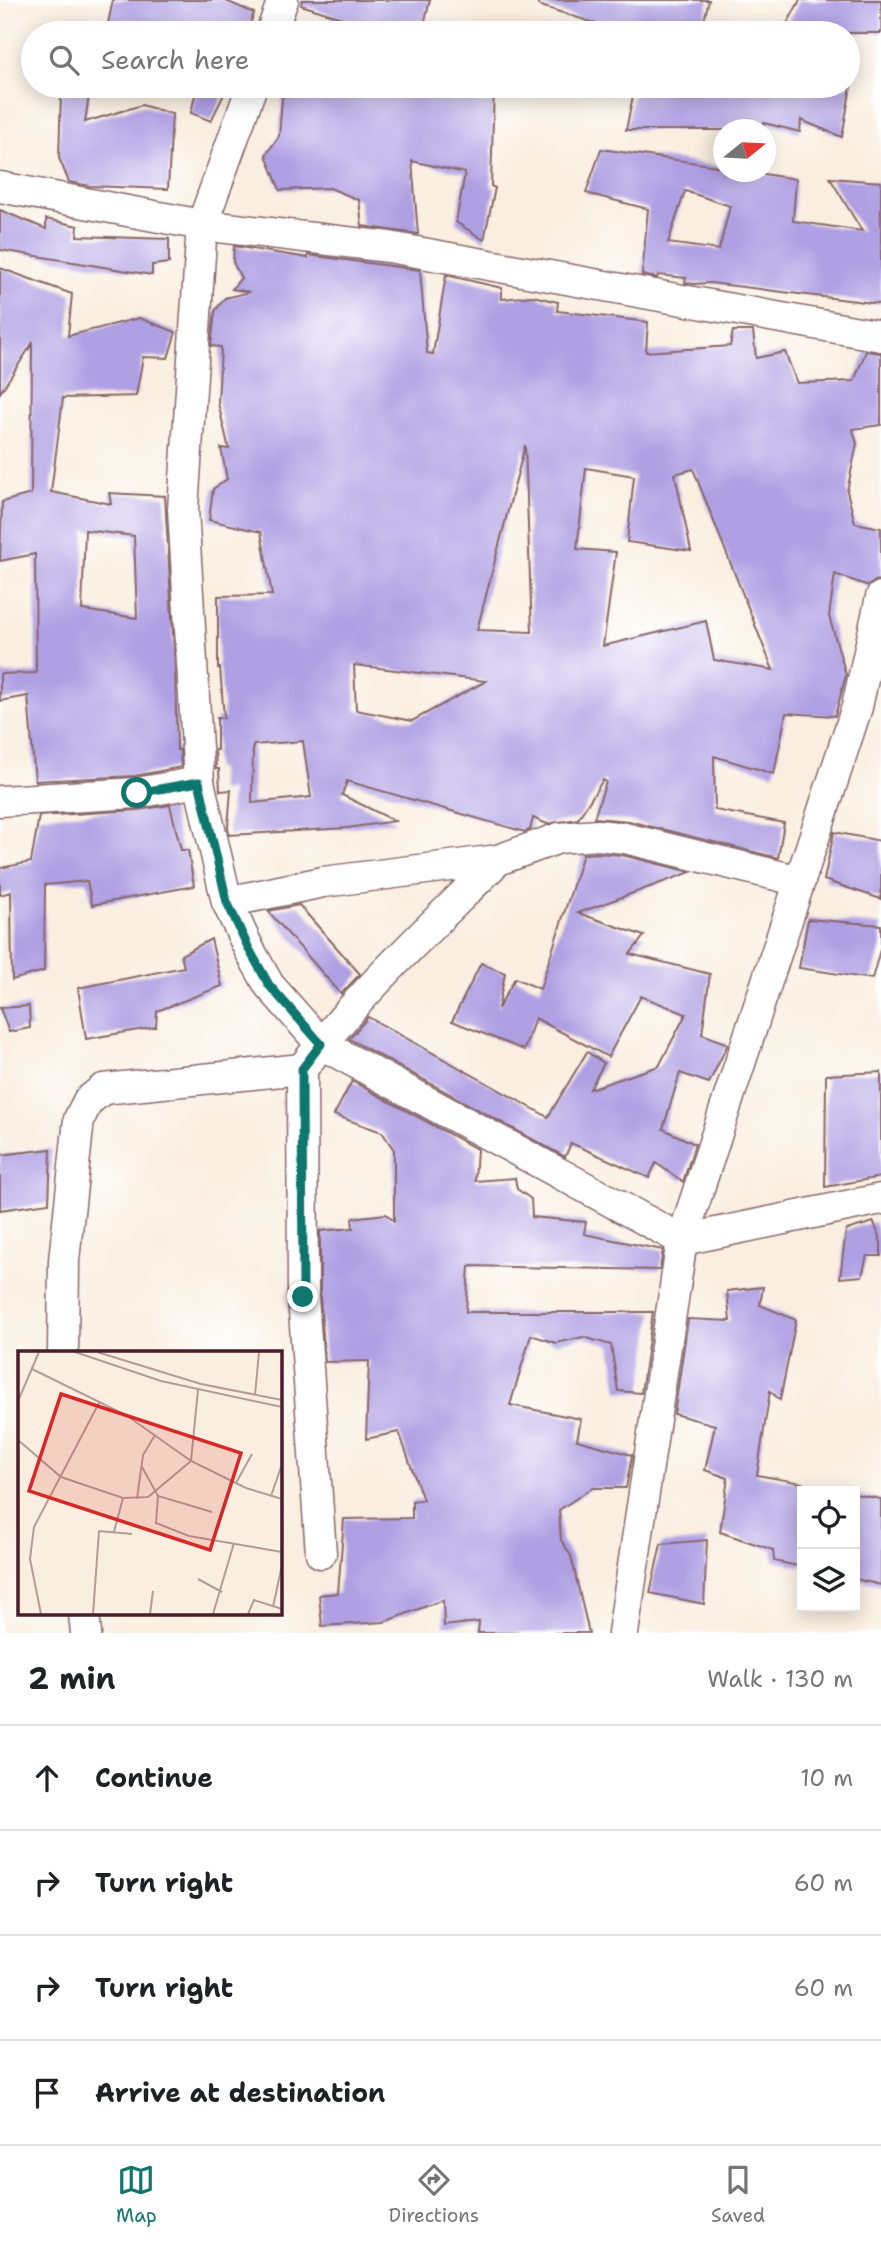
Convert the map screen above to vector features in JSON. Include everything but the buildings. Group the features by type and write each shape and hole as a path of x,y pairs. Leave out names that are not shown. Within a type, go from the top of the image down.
{"street":[{"path":"275,21 283,0"},
{"path":"248,98 202,225 183,509 199,782 227,902 269,985 321,1044 682,1240 881,1199"},
{"path":"0,187 202,225 389,247 881,336"},
{"path":"623,1633 682,1240 857,707 881,597"},
{"path":"0,802 137,793 199,782"},
{"path":"227,902 323,881 498,860 559,838 598,835 625,838 800,881"},
{"path":"321,1553 303,1297 302,1069 321,1044 391,967 498,860"},
{"path":"63,1351 64,1260 79,1119 88,1101 103,1089 302,1069"}],"route":[{"path":"137,793 199,782 227,902 269,985 321,1044 302,1069 303,1297"}]}
